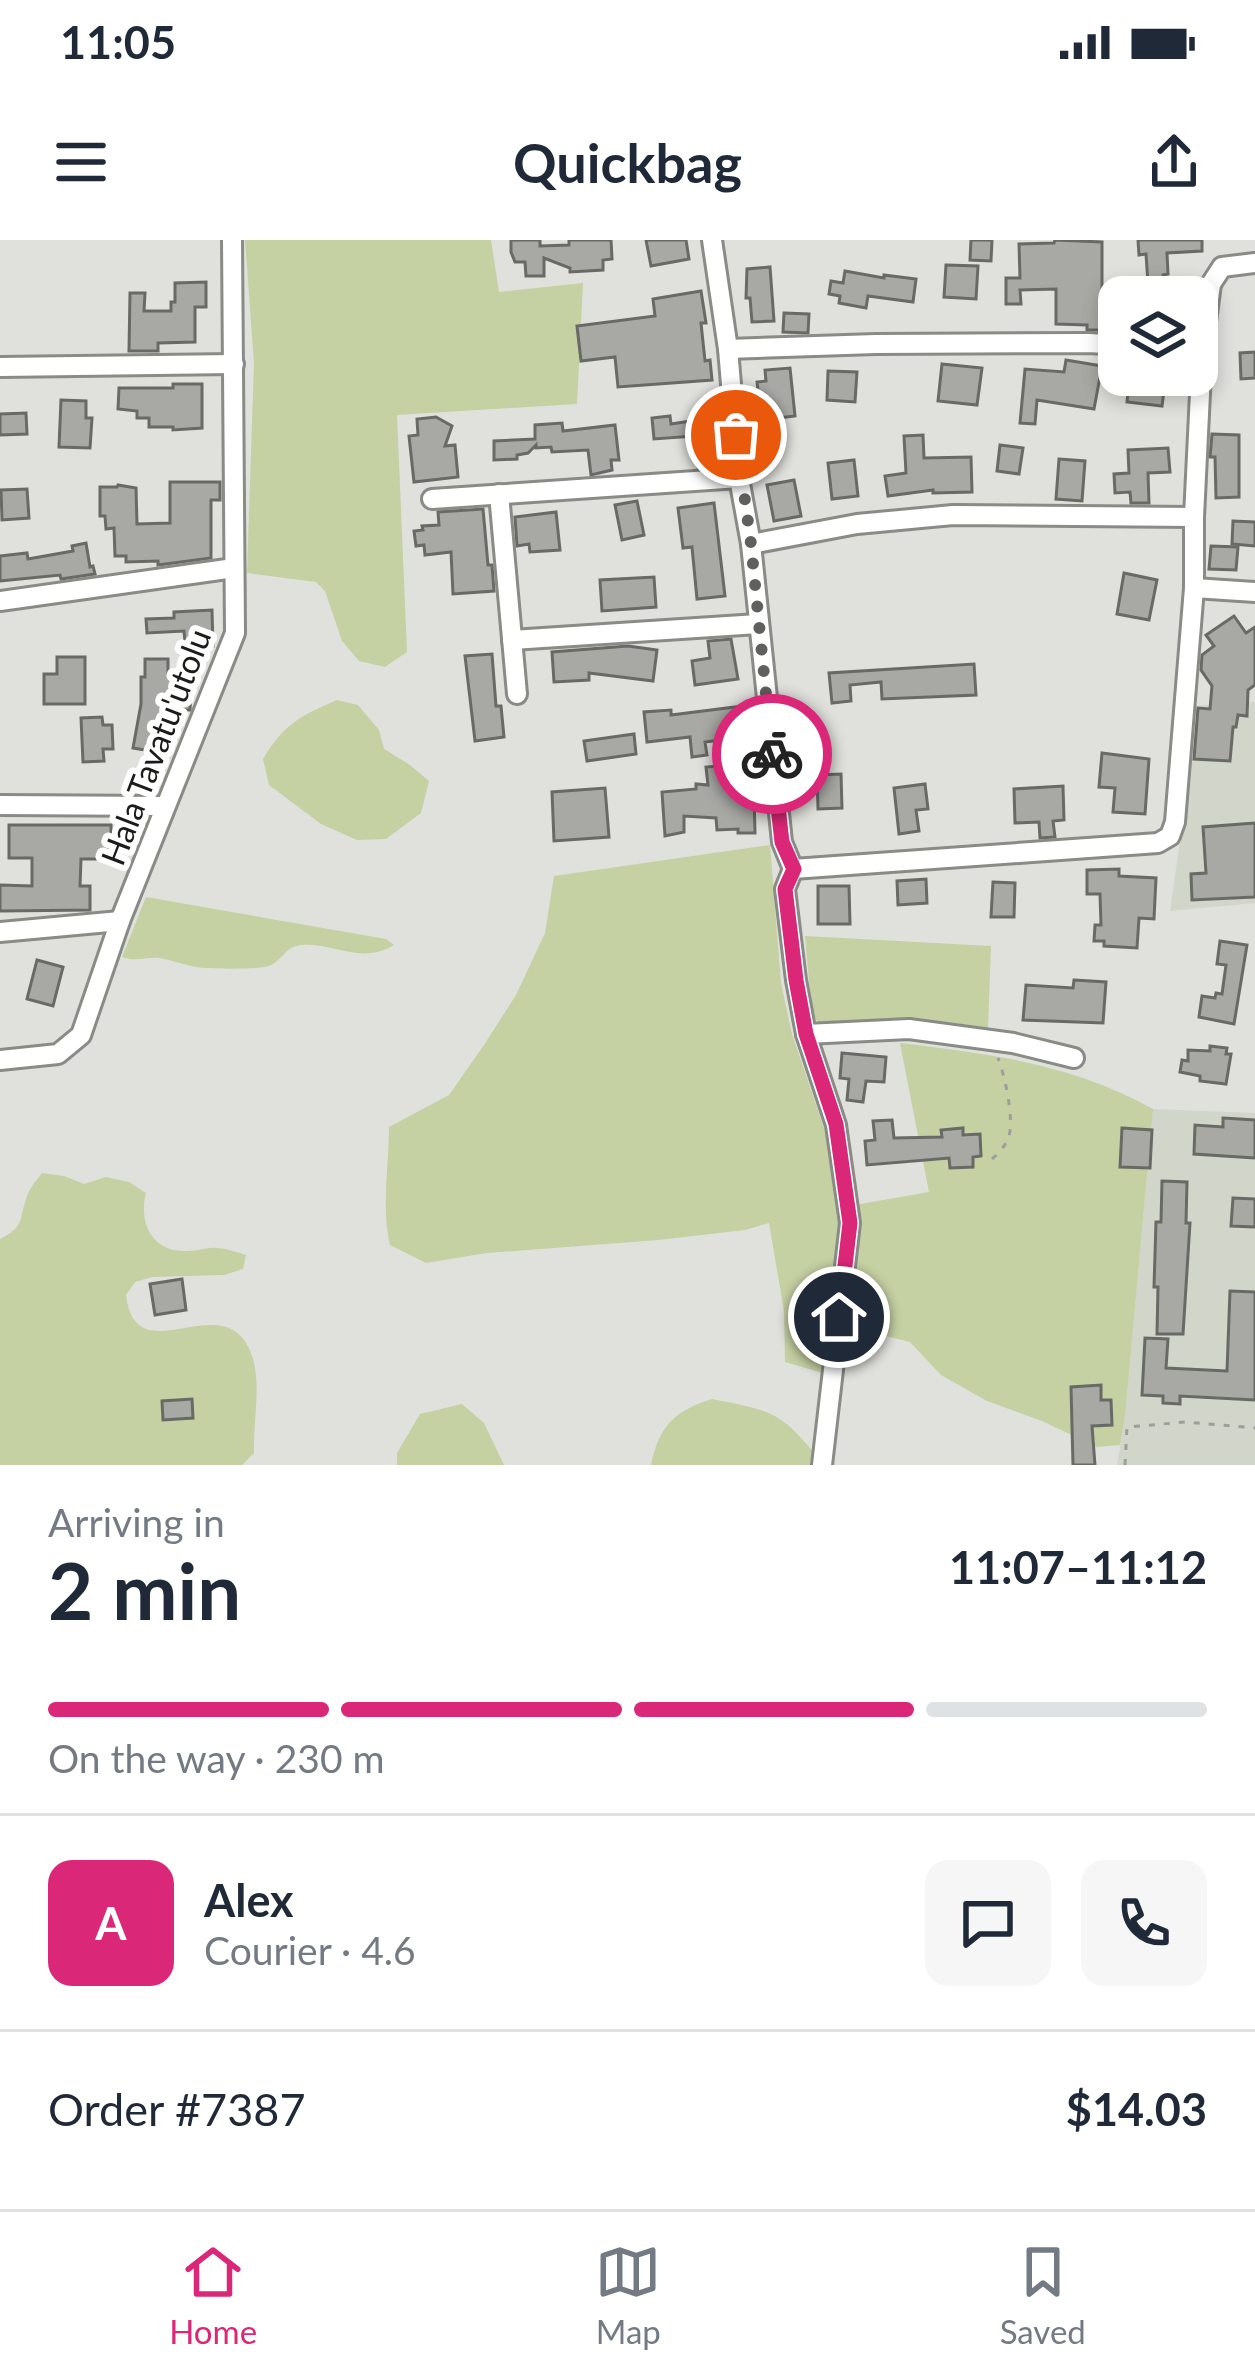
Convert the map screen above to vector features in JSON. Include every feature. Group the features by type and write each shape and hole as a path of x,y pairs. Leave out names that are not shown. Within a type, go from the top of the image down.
{"street":[{"name":"Hala Tavatu'utolu","path":"0,1060 58,1054 81,1035 120,921 235,633 232,240"},
{"path":"712,240 751,544 782,842 794,869 785,889 796,980 806,1034 836,1124 850,1223 822,1465"},
{"path":"1216,276 1222,267 1255,263"},
{"path":"728,350 1098,344"},
{"path":"0,367 234,364"},
{"path":"794,869 1158,843 1170,836 1175,822 1194,588 1198,396"},
{"path":"432,499 740,478"},
{"path":"499,494 517,694"},
{"path":"751,544 857,524 952,515 1194,518"},
{"path":"0,601 234,568"},
{"path":"1194,588 1255,592"},
{"path":"512,640 758,624"},
{"path":"0,805 165,806"},
{"path":"0,932 120,921"},
{"path":"806,1034 909,1029 1075,1058"}],"path":[{"path":"990,1040 1007,1081 1011,1132 992,1159"},
{"path":"1125,1465 1127,1426 1186,1422 1255,1428"}],"shaded area":[{"path":"1255,702 1255,903 1170,911 1192,706"},
{"path":"1153,1109 1255,1113 1255,1465 1117,1465"}],"green space":[{"path":"245,240 491,240 499,292 583,283 577,404 397,415 407,652 385,667 359,661 342,641 325,591 316,582 247,573 254,363"},
{"path":"337,700 358,705 379,730 384,749 429,781 421,813 386,839 357,840 321,824 269,785 263,759 278,737 303,716"},
{"path":"770,845 781,983 792,1034 824,1128 844,1136 855,1205 929,1192 900,1043 1062,1071 1153,1109 1120,1445 1097,1447 987,1401 941,1375 910,1342 882,1335 843,1342 826,1374 785,1362 784,1311 769,1223 745,1230 487,1253 426,1263 390,1245 386,1202 389,1127 449,1095 484,1045 516,995 545,933 554,876"},
{"path":"146,897 386,939 394,945 359,953 302,945 271,965 246,968 202,968 159,958 122,957"},
{"path":"805,936 991,946 988,1028 915,1020 820,1024 812,1015"},
{"path":"42,1173 84,1184 106,1177 129,1182 146,1193 144,1215 157,1242 176,1250 218,1248 246,1255 243,1269 224,1275 152,1277 135,1282 126,1295 133,1319 147,1329 205,1325 224,1327 241,1336 253,1359 257,1393 254,1453 242,1465 0,1465 0,1239 17,1227 28,1192"},
{"path":"712,1399 777,1417 824,1465 651,1465 671,1422"},
{"path":"462,1404 484,1423 504,1465 397,1465 397,1453 420,1414"}],"building":[{"path":"511,240 540,240 540,246 611,240 612,259 603,260 603,270 570,272 544,258 544,276 526,276 525,262 515,262"},
{"path":"646,240 686,240 689,259 651,266"},
{"path":"971,240 992,240 991,261 970,260"},
{"path":"1138,240 1202,240 1202,251 1167,253 1168,274 1163,276 1147,276 1146,254 1139,255"},
{"path":"1102,242 1098,330 1056,324 1056,289 1020,290 1021,304 1006,304 1006,278 1020,278 1019,244"},
{"path":"946,265 978,266 976,299 944,297"},
{"path":"770,267 774,321 752,322 750,298 746,298 747,269"},
{"path":"845,271 916,279 913,302 868,296 866,308 839,303 840,296 829,294 831,281 843,283"},
{"path":"206,282 206,307 195,307 195,342 158,343 158,351 129,351 130,293 145,293 144,311 171,311 175,283"},
{"path":"701,291 705,361 710,360 712,380 618,387 615,357 581,361 577,326 655,316 653,299"},
{"path":"784,313 809,314 808,333 783,332"},
{"path":"1255,352 1255,378 1241,379 1240,353"},
{"path":"1066,360 1098,365 1094,409 1037,400 1035,424 1020,423 1025,369 1064,372"},
{"path":"942,364 982,368 977,405 938,401"},
{"path":"790,368 795,416 770,419 768,398 759,399 757,382 766,381 765,370"},
{"path":"828,371 857,372 855,402 827,400"},
{"path":"173,384 202,384 202,428 149,427 149,418 137,418 137,411 118,409 119,388 173,388"},
{"path":"1128,396 1163,396 1162,406 1127,402"},
{"path":"61,400 86,401 86,418 92,418 90,448 59,447"},
{"path":"26,413 27,434 0,435 0,414"},
{"path":"670,416 671,424 710,418 717,464 698,467 694,436 654,439 652,418"},
{"path":"436,417 452,426 445,446 455,445 458,477 414,482 409,436 418,435 417,419"},
{"path":"562,423 563,431 615,425 619,460 611,460 612,470 591,475 588,450 552,452 551,447 536,445 517,459 494,460 494,441 535,439 535,425"},
{"path":"1212,434 1239,435 1239,497 1216,498"},
{"path":"923,435 924,458 971,457 972,492 933,490 888,496 885,476 906,473 904,436"},
{"path":"1000,445 1023,448 1019,474 997,471"},
{"path":"1168,448 1170,472 1148,473 1149,503 1131,503 1130,492 1115,493 1114,474 1129,473 1128,450"},
{"path":"1059,459 1085,461 1082,501 1056,499"},
{"path":"854,460 858,496 832,499 828,463"},
{"path":"794,480 801,516 774,521 767,485"},
{"path":"170,482 220,482 220,500 211,500 211,558 158,565 158,561 126,562 126,556 115,556 114,528 106,529 105,516 100,516 100,487 136,488 137,524 170,523"},
{"path":"27,489 29,518 2,520 1,490"},
{"path":"637,501 644,535 622,540 615,505"},
{"path":"714,503 725,596 697,599 692,547 683,548 678,508"},
{"path":"483,509 494,591 453,594 451,552 425,555 424,545 416,546 414,531 439,525 438,512"},
{"path":"556,512 560,550 530,552 529,544 517,546 515,517"},
{"path":"1233,521 1255,522 1255,546 1232,544"},
{"path":"86,543 95,574 0,581 0,556 27,553 28,559 73,551 72,546"},
{"path":"1211,546 1238,547 1236,570 1209,569"},
{"path":"1124,573 1157,580 1149,620 1117,614"},
{"path":"654,577 656,607 602,611 600,580"},
{"path":"212,610 213,646 193,647 193,641 185,642 184,631 147,633 146,619"},
{"path":"1234,616 1246,633 1255,627 1255,685 1248,690 1247,716 1238,715 1233,727 1230,761 1194,759 1198,708 1210,709 1212,686 1201,670 1202,655 1214,646 1206,635"},
{"path":"731,639 738,679 695,685 692,661 710,658 708,641"},
{"path":"628,646 657,650 653,681 589,673 589,680 554,682 552,652"},
{"path":"492,654 504,737 475,741 465,656"},
{"path":"57,657 85,657 85,704 44,704 44,674 57,674"},
{"path":"145,659 168,659 168,673 192,674 190,710 168,710 157,752 133,748"},
{"path":"974,664 976,695 882,699 881,682 850,685 851,701 832,703 829,673"},
{"path":"743,706 746,737 705,742 707,755 692,757 690,737 647,742 644,712 671,710 671,715"},
{"path":"102,717 103,725 112,725 113,749 103,749 104,761 83,762 81,718"},
{"path":"634,734 636,754 587,761 584,741"},
{"path":"1102,753 1149,759 1145,814 1113,812 1115,788 1099,787"},
{"path":"730,765 733,795 754,794 755,833 717,830 716,818 684,816 684,832 665,836 662,792 708,785 706,767"},
{"path":"841,774 842,808 818,809 817,775"},
{"path":"925,784 928,809 916,810 919,831 899,834 894,788"},
{"path":"1063,786 1064,820 1053,821 1055,837 1040,838 1039,822 1015,823 1014,789"},
{"path":"605,788 609,837 554,841 552,792"},
{"path":"1255,823 1255,897 1192,900 1191,874 1206,873 1203,827"},
{"path":"9,825 111,825 111,859 81,859 80,886 90,886 90,910 0,911 0,885 32,886 32,858 9,858"},
{"path":"1119,869 1119,876 1156,878 1154,919 1139,918 1137,948 1094,941 1095,925 1101,925 1100,894 1087,894 1087,870"},
{"path":"926,879 927,903 898,905 897,881"},
{"path":"993,882 1015,883 1014,917 991,917"},
{"path":"818,886 849,886 850,924 818,924"},
{"path":"1220,941 1247,945 1234,1024 1199,1017 1202,996 1222,994 1226,965 1217,964"},
{"path":"37,960 63,967 53,1006 27,999"},
{"path":"1074,980 1106,982 1103,1023 1023,1020 1026,985 1073,988"},
{"path":"1210,1046 1227,1048 1226,1054 1231,1054 1226,1084 1200,1081 1200,1076 1180,1072 1182,1060 1188,1061 1188,1050 1210,1051"},
{"path":"842,1053 886,1057 884,1082 866,1081 863,1102 847,1100 849,1079 840,1078"},
{"path":"1223,1118 1255,1120 1255,1158 1194,1154 1195,1125 1223,1127"},
{"path":"892,1120 894,1138 942,1137 941,1130 963,1128 963,1135 980,1134 981,1156 973,1157 973,1167 950,1168 949,1158 867,1165 865,1141 875,1140 873,1121"},
{"path":"1122,1128 1152,1130 1150,1168 1120,1167"},
{"path":"1162,1181 1187,1182 1186,1223 1190,1223 1183,1334 1157,1334 1156,1222 1161,1222"},
{"path":"1233,1198 1255,1199 1255,1227 1231,1226"},
{"path":"182,1279 186,1310 155,1315 150,1284"},
{"path":"1230,1291 1255,1292 1255,1400 1180,1396 1180,1404 1163,1403 1163,1396 1142,1395 1145,1338 1168,1339 1166,1368 1227,1371"},
{"path":"1101,1385 1101,1400 1111,1400 1112,1425 1092,1426 1095,1465 1073,1465 1071,1387"},
{"path":"192,1399 193,1418 163,1420 162,1401"}],"way so far":[{"path":"736,435 772,754"}],"route":[{"path":"772,754 782,842 794,869 785,889 796,980 806,1034 836,1124 850,1223 839,1317"}]}
